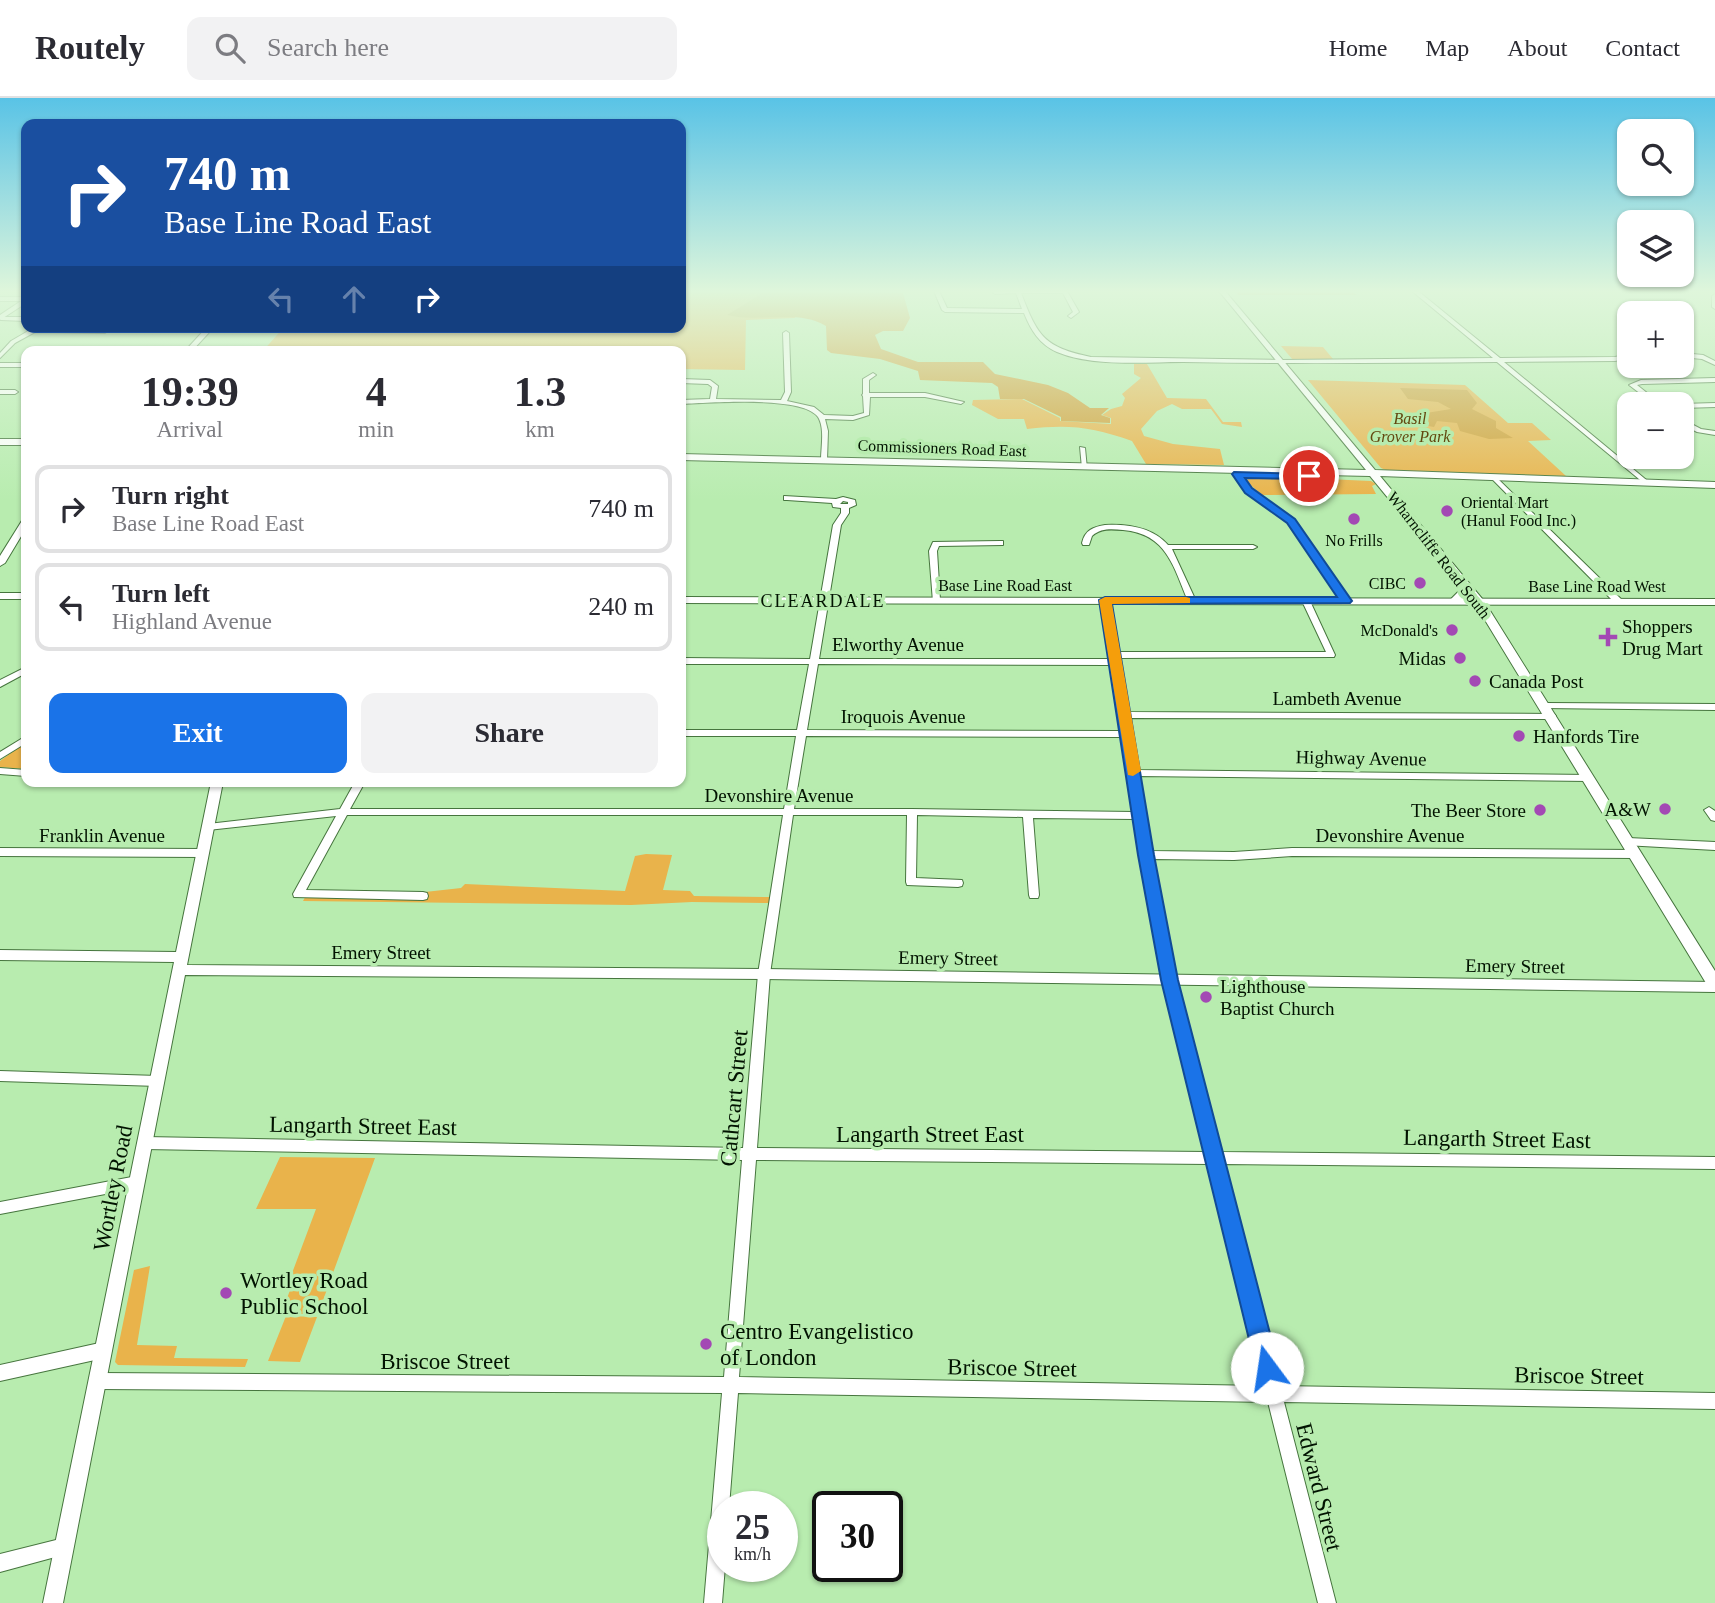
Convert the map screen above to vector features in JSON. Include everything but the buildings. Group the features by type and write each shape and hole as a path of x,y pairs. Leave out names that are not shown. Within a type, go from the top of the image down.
{"main road":[{"name":"Wharncliffe Road South","path":"1282,362 1479,601 1715,986"},
{"path":"0,442 21,442"},
{"name":"Commissioners Road East","path":"686,457 1377,476"},
{"path":"1377,476 1715,485"},
{"path":"1377,476 1409,479 1425,477"},
{"path":"1397,501 1396,486 1409,479"},
{"path":"1455,601 1468,587"}],"street":[{"path":"784,401 788,392 787,361"},
{"path":"1215,361 1449,361"},
{"path":"1500,361 1647,483"},
{"path":"0,365 21,365"},
{"path":"686,402 784,401 808,407 821,417 862,417 867,414 866,379 873,375"},
{"path":"1642,392 1632,385 1641,382 1715,380"},
{"path":"686,381 710,382 715,386 713,402"},
{"path":"0,392 15,393"},
{"path":"865,395 925,395 961,401"},
{"path":"1694,406 1715,405"},
{"path":"821,417 824,460"},
{"path":"1694,428 1715,433"},
{"path":"1082,448 1085,468"},
{"path":"1236,472 1248,490 1291,521 1346,601"},
{"path":"1495,479 1619,602"},
{"path":"787,498 836,501 843,499 853,502 845,507 845,513 837,525 825,600"},
{"path":"1086,543 1088,535 1099,527 1138,527 1155,534 1167,547 1192,601"},
{"path":"0,563 21,529"},
{"path":"936,600 933,551 936,544 1000,543"},
{"path":"1167,547 1253,547"},
{"path":"0,596 21,596"},
{"name":"Base Line Road East","path":"686,600 1479,601"},
{"name":"Cathcart Street","path":"713,1603 764,974 788,813 825,600"},
{"name":"Edward Street","path":"1105,600 1146,855 1170,980 1327,1603"},
{"name":"Elworthy Avenue","path":"686,661 813,662 1331,654 1306,601"},
{"name":"Base Line Road West","path":"1479,601 1715,602"},
{"path":"0,684 21,673"},
{"name":"Lambeth Avenue","path":"1123,715 1548,711 1715,706"},
{"name":"Iroquois Avenue","path":"686,733 1126,734"},
{"path":"0,756 21,742"},
{"path":"0,771 21,773"},
{"name":"Highway Avenue","path":"1134,773 1589,778"},
{"name":"Wortley Road","path":"53,1603 216,787"},
{"path":"357,787 298,894 423,896"},
{"name":"Devonshire Avenue","path":"208,827 342,812 912,812 1140,816"},
{"path":"912,812 911,882 958,883"},
{"path":"1028,814 1034,895"},
{"name":"Devonshire Avenue","path":"1146,855 1234,856 1292,852 1715,846"},
{"name":"Franklin Avenue","path":"0,852 203,853"},
{"name":"Emery Street","path":"0,955 181,963 764,974 1715,986"},
{"path":"0,1076 158,1081"},
{"name":"Langarth Street East","path":"145,1143 750,1154 1214,1156 1715,1163"},
{"path":"0,1209 137,1182"},
{"path":"0,1373 104,1350"},
{"name":"Briscoe Street","path":"98,1381 731,1385 1715,1401"},
{"path":"0,1563 64,1547"}],"green space":[{"path":"686,361 745,361 745,370 686,369"},
{"path":"1134,364 1147,364 1167,398 1206,399 1223,422 1241,422 1242,427 1222,424 1211,409 1182,409 1172,404 1157,411 1141,429 1144,436 1173,444 1220,449 1224,465 1146,464 1132,441 1081,428 1027,429 1024,419 998,419 972,405 973,400 1022,399 1060,418 1060,421 1111,424 1111,418 1102,415 1122,406 1125,398 1122,394 1141,378 1134,374"},
{"name":"Basil Grover Park","path":"1308,380 1465,385 1508,423 1532,423 1551,440 1528,441 1566,476 1388,471 1381,468"},
{"path":"1257,476 1371,481 1376,484 1372,486 1376,494 1262,495 1247,482"},
{"path":"21,746 21,769 0,767 0,761"},
{"path":"672,855 663,890 690,891 694,896 769,897 769,903 692,902 631,905 303,901 309,890 425,892 461,888 465,884 625,891 635,856"},
{"path":"280,1157 375,1158 318,1314 281,1314 292,1285 288,1284 316,1209 256,1209"},
{"path":"150,1266 137,1345 177,1346 174,1358 248,1359 245,1367 118,1365 115,1362 134,1270"},
{"path":"286,1316 317,1317 300,1362 268,1361"}],"shaded area":[{"path":"887,361 983,362 995,374 1048,385 1068,393 1090,408 1109,408 1101,415 1110,418 1110,423 1061,421 1061,417 1024,399 1000,399 998,387 992,383 920,380 918,371"},
{"path":"1400,388 1467,390 1477,403 1472,409 1496,421 1496,428 1513,438 1489,439 1460,431 1457,423 1437,421 1434,427 1412,423 1426,413 1451,409 1438,402 1408,399"}],"slow traffic":[{"path":"1133,771 1105,600 1186,601"}],"place":[{"name":"Oriental Mart (Hanul Food Inc.)","path":"1447,511"},
{"name":"No Frills","path":"1354,519"},
{"name":"CIBC","path":"1420,583"},
{"name":"McDonald's","path":"1452,630"},
{"name":"Shoppers Drug Mart","path":"1608,637"},
{"name":"Midas","path":"1460,658"},
{"name":"Canada Post","path":"1475,681"},
{"name":"Hanfords Tire","path":"1519,736"},
{"name":"A&W","path":"1665,809"},
{"name":"The Beer Store","path":"1540,810"},
{"name":"Lighthouse Baptist Church","path":"1206,997"},
{"name":"Wortley Road Public School","path":"226,1293"},
{"name":"Centro Evangelistico of London","path":"706,1344"}],"district":[{"name":"CLEARDALE","path":"823,601"}],"route":[{"path":"1267,1368 1170,980 1146,855 1105,600 1346,601 1291,521 1248,490 1237,474 1309,476"}]}
